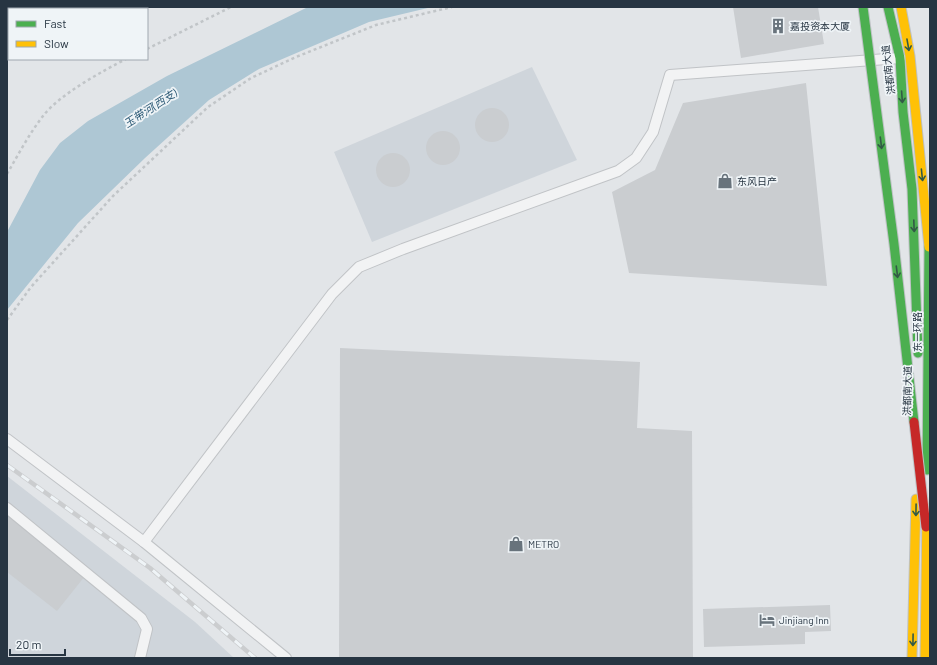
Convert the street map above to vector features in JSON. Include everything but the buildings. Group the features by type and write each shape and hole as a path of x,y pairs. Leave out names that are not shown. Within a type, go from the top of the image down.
{"main road":[{"path":"863,7 893,236 926,527"},
{"name":"洪都南大道","path":"888,7 900,58 903,112 912,190 919,365 912,658"},
{"name":"东一环路","path":"901,7 910,56 929,242 925,658"}],"lane":[{"path":"144,542 332,294 359,267 403,249 618,171 636,158 653,132 670,75 900,58"},
{"path":"7,439 144,542 286,658"},
{"path":"7,508 141,618 147,629 140,658"}],"path":[{"path":"148,48 231,7"},
{"path":"7,320 31,287 113,196 208,107 251,78 296,57 376,25 452,7"},
{"path":"7,174 43,116 68,94 105,70 124,60"}],"shaded area":[{"path":"532,67 577,160 372,242 334,152"},
{"path":"7,476 195,622 234,658 7,658"}],"water":[{"name":"玉带河(西支)","path":"308,7 432,7 369,22 259,69 209,100 145,158 78,223 7,310 7,232 40,170 60,143 88,121 167,76"}],"railway":[{"path":"7,465 150,568 255,658"}],"traffic: fast":[{"path":"863,7 894,244 914,422"},
{"path":"888,7 900,58 903,112 912,189 918,353"},
{"path":"927,470 929,247"}],"traffic: slow":[{"path":"901,7 910,56 929,247"},
{"path":"912,658 916,499"},
{"path":"925,658 927,508"}],"traffic: jam":[{"path":"914,422 926,527"}],"place":[{"name":"嘉投资本大厦","path":"778,26"},
{"name":"东风日产","path":"725,181"},
{"name":"METRO","path":"516,544"},
{"name":"Jinjiang Inn","path":"767,620"}]}
